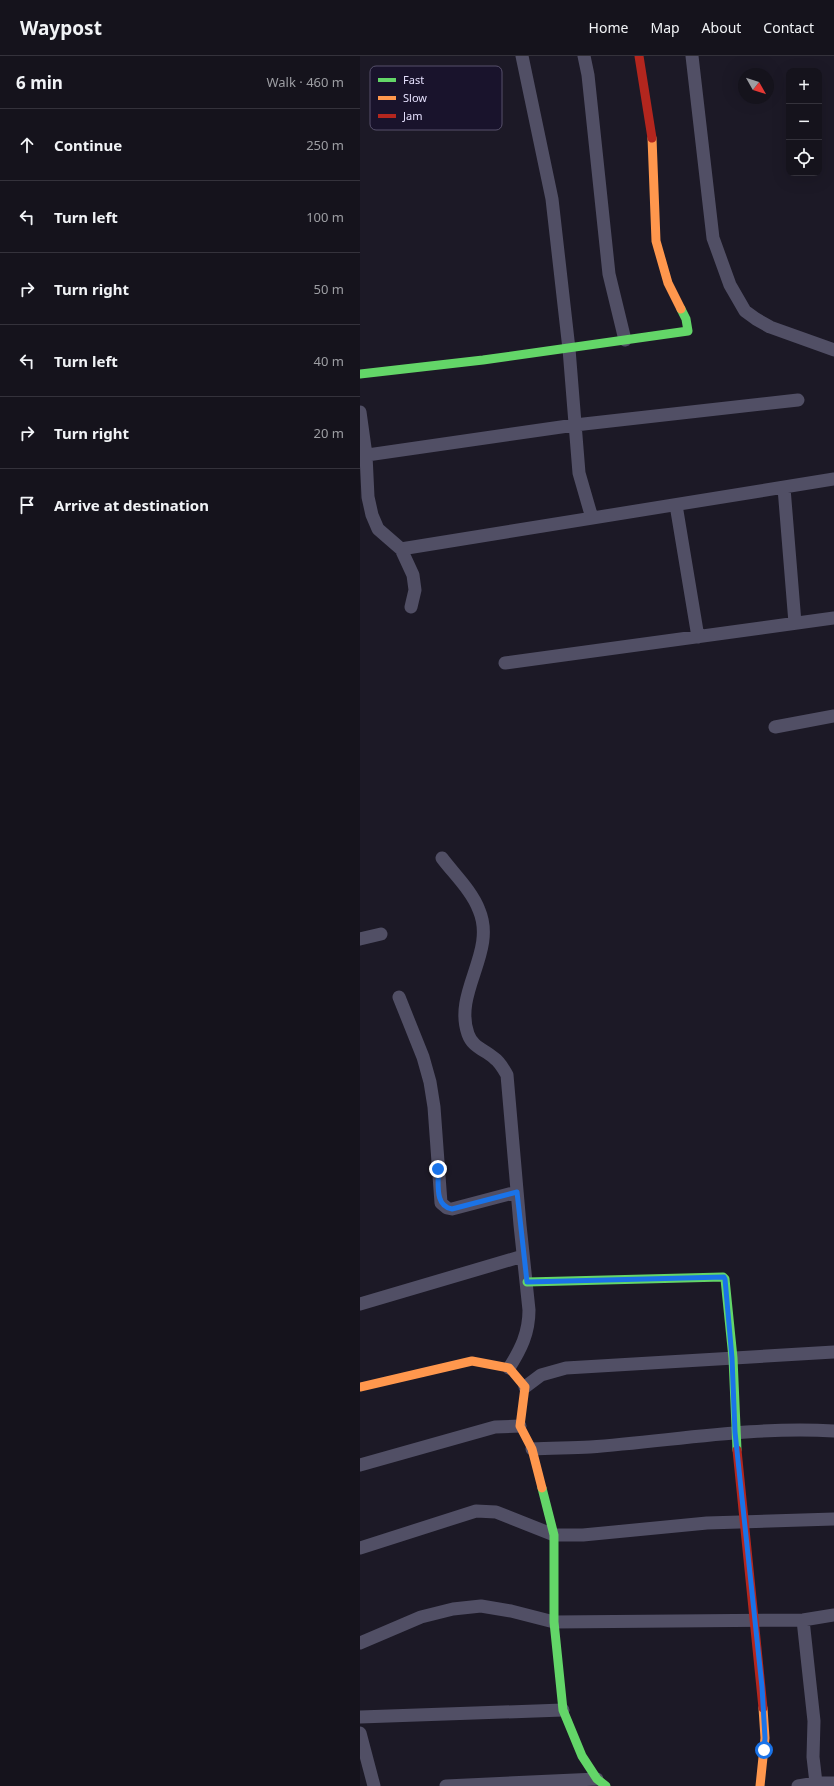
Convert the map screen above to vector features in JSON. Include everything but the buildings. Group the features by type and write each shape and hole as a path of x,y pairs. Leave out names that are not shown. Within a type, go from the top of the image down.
{"street":[{"path":"522,56 552,199 569,349 579,473 592,518"},
{"path":"584,56 588,75 609,274 625,340"},
{"path":"360,374 569,349 688,331 686,318 668,283 656,242 652,133 638,56"},
{"path":"692,56 713,238 730,285 745,311 756,319 770,326 834,350"},
{"path":"363,455 575,425 798,400"},
{"path":"360,412 363,455 368,497 372,515 378,529 401,549 413,575 416,590 411,607"},
{"path":"401,549 834,479"},
{"path":"784,488 795,623"},
{"path":"676,505 698,637"},
{"path":"505,663 834,618"},
{"path":"775,727 834,716"},
{"path":"442,858 475,902 482,919 483,943 464,1008 468,1034 474,1045 494,1057 507,1075 529,1310 528,1332 520,1351 509,1368"},
{"path":"360,939 381,934"},
{"path":"399,997 424,1057 430,1082 434,1107 441,1203 447,1208 452,1209 517,1192"},
{"path":"360,1304 523,1256"},
{"path":"527,1282 724,1277 726,1281 732,1358 735,1432 755,1621 765,1738 760,1786"},
{"path":"601,1783 582,1756 564,1710 554,1622 554,1535 532,1449 520,1426 525,1387 541,1375 566,1368 834,1352"},
{"path":"360,1387 472,1361 509,1368 525,1387"},
{"path":"360,1465 495,1427 520,1426"},
{"path":"532,1449 590,1447 735,1432 812,1430 834,1431"},
{"path":"360,1548 476,1511 496,1512 554,1535 583,1535 707,1523 834,1519"},
{"path":"360,1643 420,1617 460,1608 481,1606 511,1611 554,1622 803,1620 834,1615"},
{"path":"803,1620 814,1720 813,1757 816,1783"},
{"path":"360,1716 564,1710"},
{"path":"360,1733 374,1786"},
{"path":"446,1786 601,1783"},
{"path":"798,1786 816,1783 834,1783"}],"traffic: fast":[{"path":"360,374 483,360 688,331 686,319 681,309"},
{"path":"527,1282 723,1277 725,1279 733,1358 737,1450"},
{"path":"542,1488 554,1535 554,1622 563,1710 582,1756 597,1779 606,1786"}],"traffic: slow":[{"path":"652,138 656,241 668,283 681,309"},
{"path":"360,1387 472,1361 509,1368 525,1387 520,1426 532,1449 542,1488"},
{"path":"760,1786 765,1738 763,1708"}],"traffic: jam":[{"path":"639,56 652,138"},
{"path":"737,1450 763,1708"}],"route":[{"path":"438,1169 440,1199 443,1206 447,1208 452,1209 517,1192 527,1282 724,1277 726,1281 732,1358 735,1432 762,1687 765,1738 764,1750"}]}
